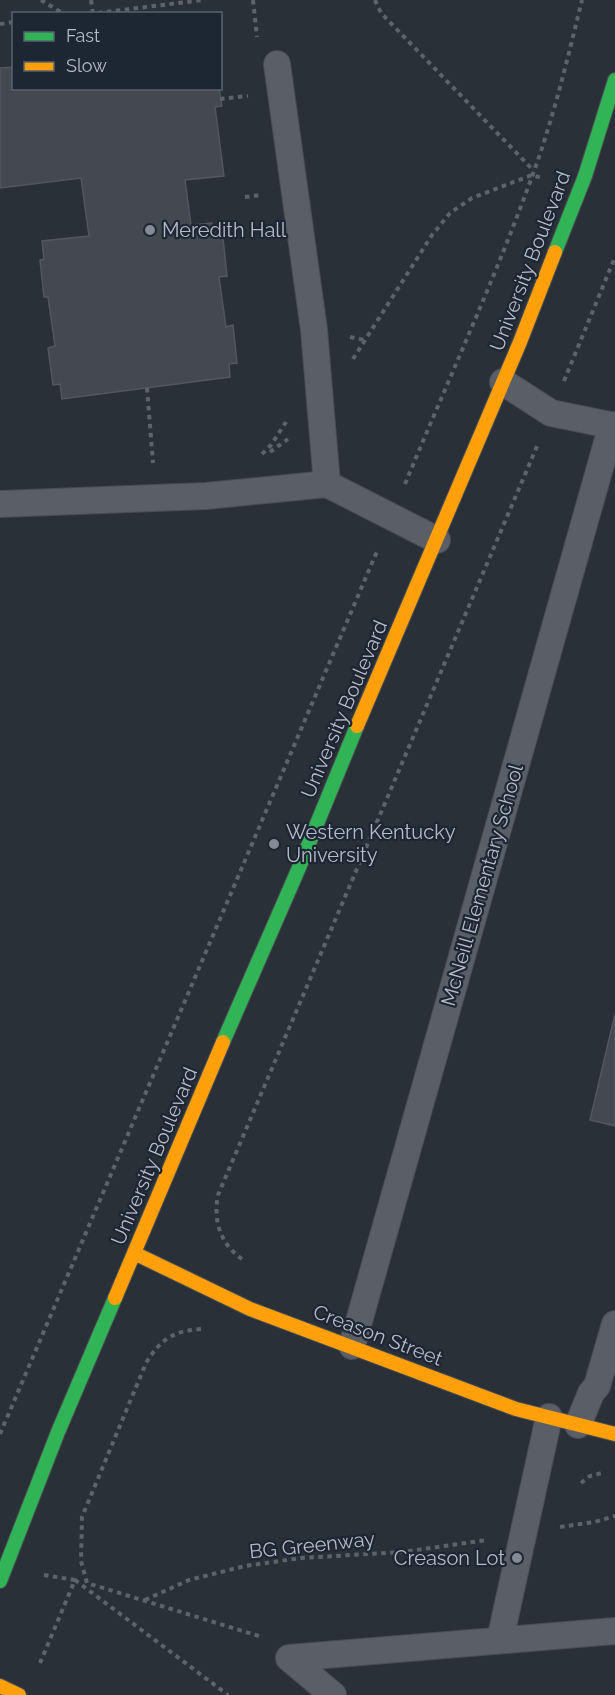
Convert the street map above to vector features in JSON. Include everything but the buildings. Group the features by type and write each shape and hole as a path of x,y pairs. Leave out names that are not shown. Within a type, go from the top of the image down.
{"main road":[{"name":"University Boulevard","path":"0,1581 58,1432 165,1182 178,1144 298,870 503,382 581,187 615,80"},
{"name":"Creason Street","path":"134,1253 250,1309 516,1409 615,1434"},
{"path":"0,1686 19,1695"}],"lane":[{"path":"277,64 314,330 327,484"},
{"path":"503,382 551,413 613,425"},
{"name":"McNeill Elementary School","path":"352,1346 613,425"},
{"path":"0,504 206,496 327,484 436,540"},
{"path":"578,1425 591,1393 597,1386 615,1324"},
{"path":"500,1640 549,1417"},
{"path":"333,1695 289,1658 615,1631"}],"path":[{"path":"41,0 61,12"},
{"path":"101,12 203,0"},
{"path":"375,0 381,14 533,173"},
{"path":"0,1434 505,249 533,173 582,0"},
{"path":"220,99 253,95"},
{"path":"258,461 303,428 326,402 432,235 450,213 472,198 533,173"},
{"path":"247,1263 233,1253 217,1227 215,1211 218,1195 551,413 615,257"},
{"path":"147,388 154,474"},
{"path":"204,1329 178,1332 155,1349 146,1363 82,1517 81,1561 87,1583 263,1637"},
{"path":"580,1483 599,1473"},
{"path":"549,1528 594,1522 615,1516"},
{"name":"BG Greenway","path":"144,1600 189,1580 245,1566 302,1558 402,1552 487,1539"},
{"path":"39,1664 75,1580 228,1695"}],"traffic: fast":[{"path":"555,252 585,176 615,80"},
{"path":"223,1042 298,870 357,726"},
{"path":"0,1581 58,1432 115,1298"}],"traffic: slow":[{"path":"357,726 520,342 555,252"},
{"path":"115,1298 223,1042"},
{"path":"134,1253 250,1309 516,1409 615,1434"},
{"path":"0,1686 19,1695"}],"place":[{"name":"Meredith Hall","path":"150,230"},
{"name":"Western Kentucky University","path":"274,844"},
{"name":"Creason Lot","path":"517,1558"}]}
